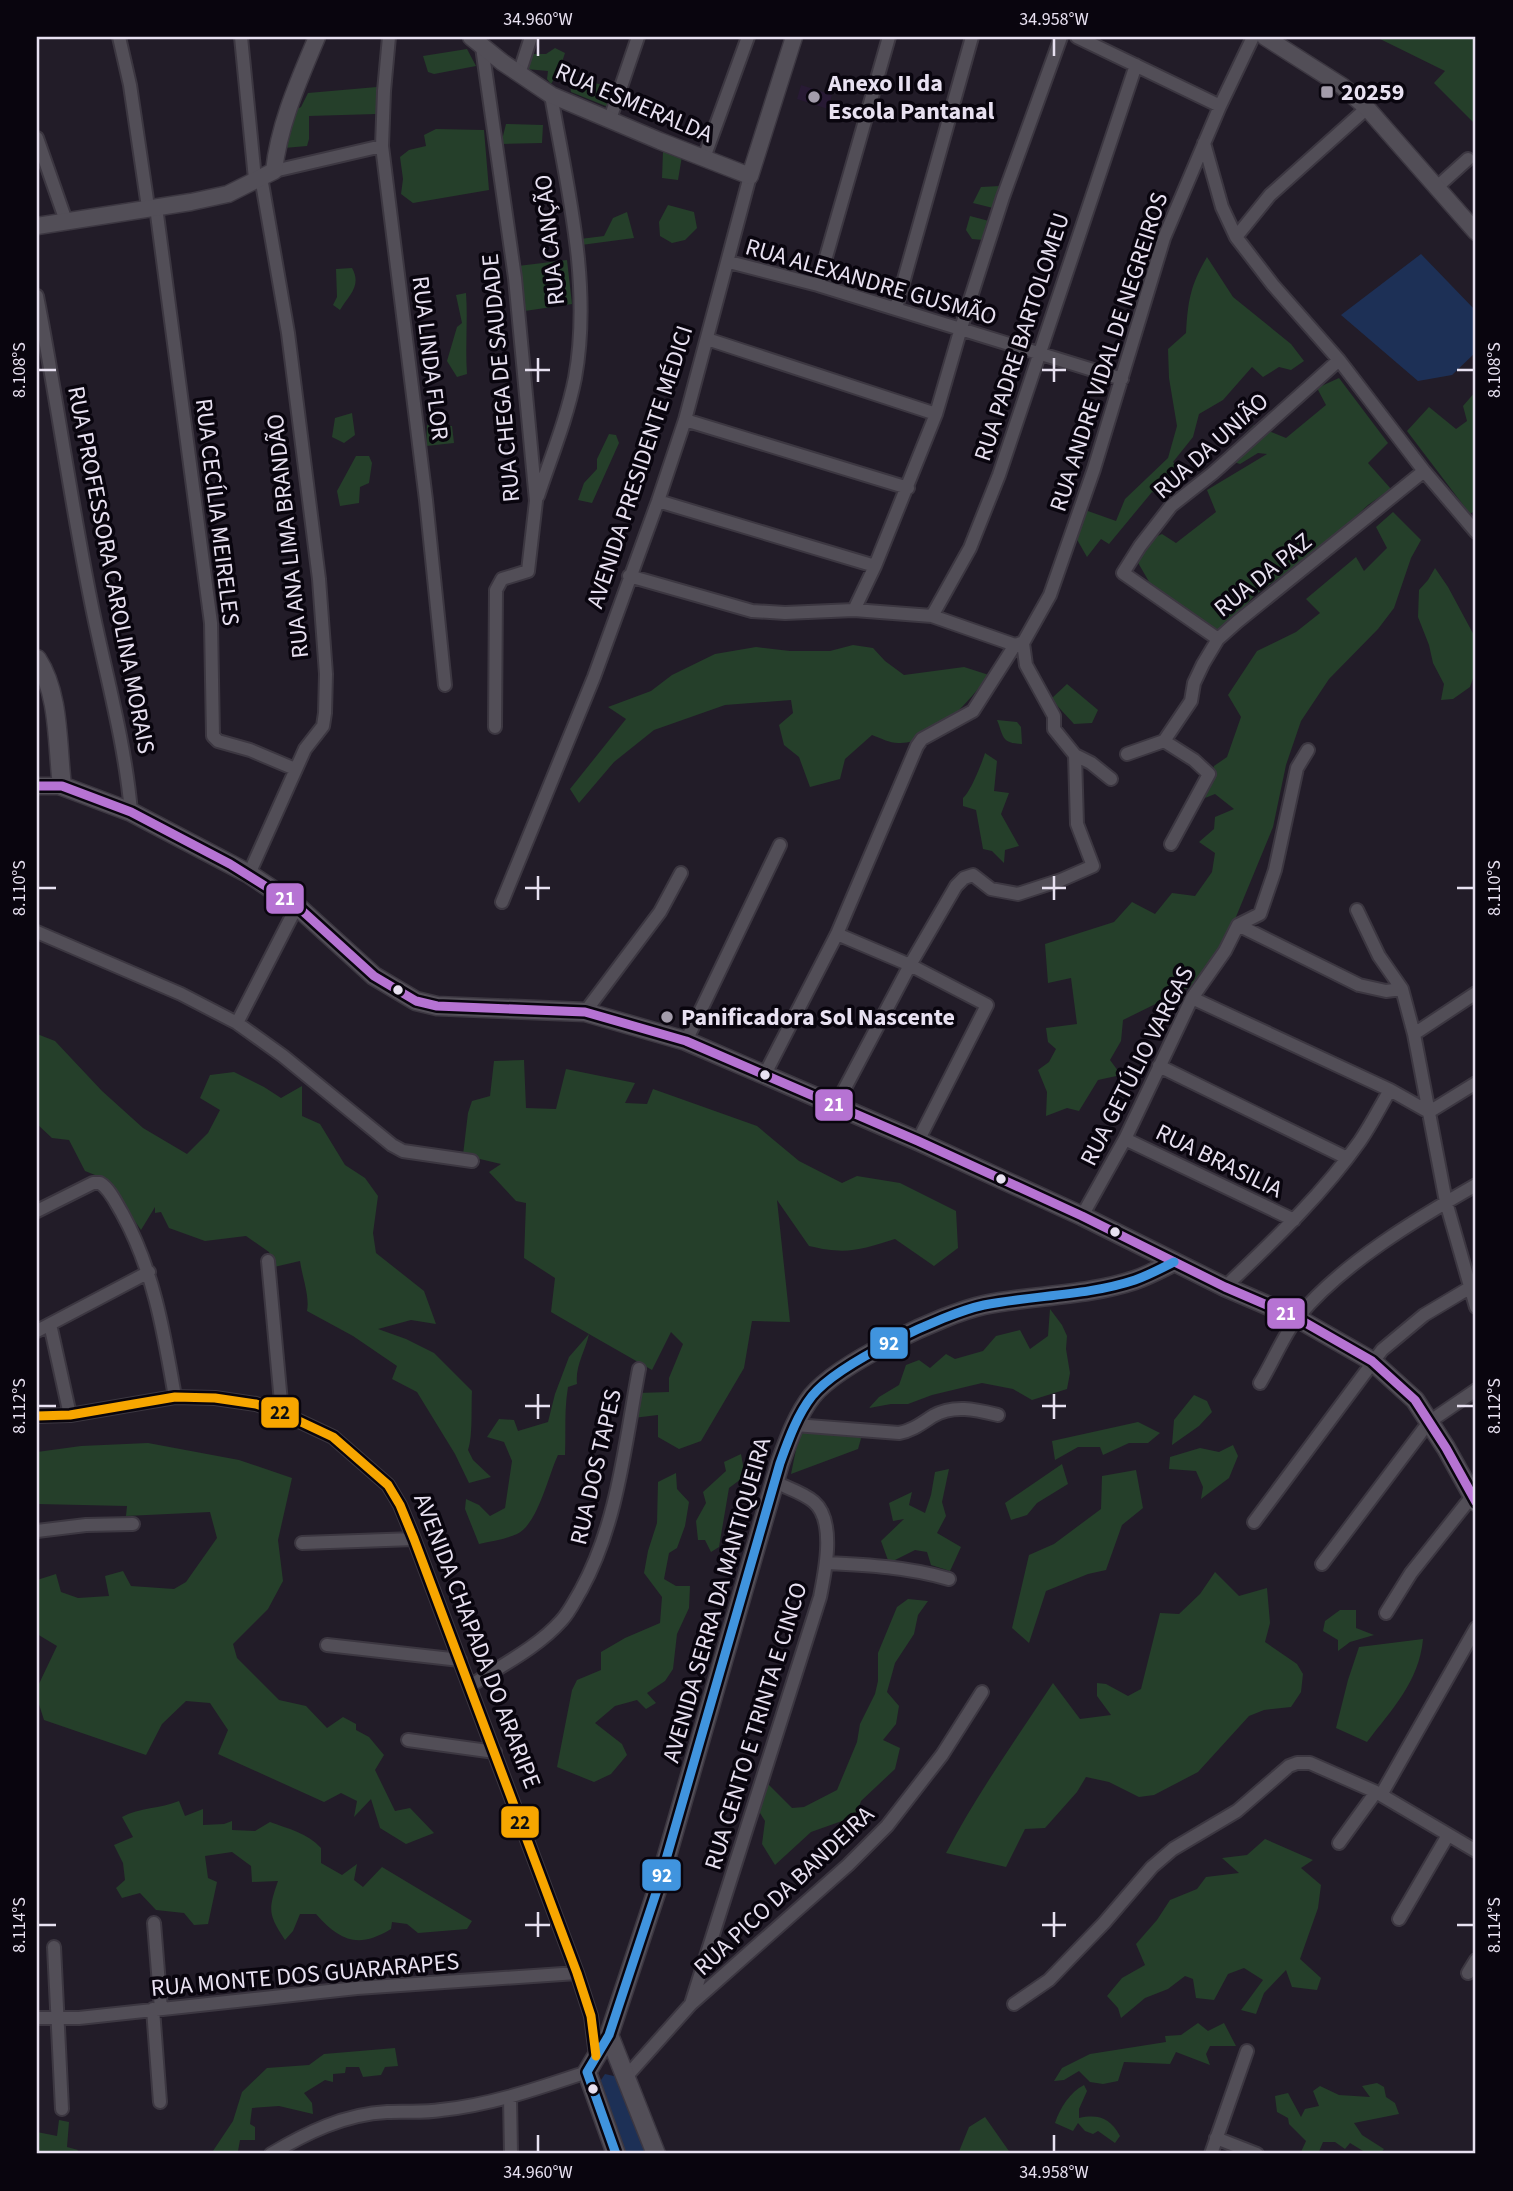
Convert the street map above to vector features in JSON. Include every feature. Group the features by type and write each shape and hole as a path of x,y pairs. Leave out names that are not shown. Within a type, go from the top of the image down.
{"main road":[{"path":"39,667 52,701 62,786 131,812 249,874 297,906 374,976 416,1001 437,1006 585,1012 686,1041 918,1141 1082,1216 1226,1287 1297,1318 1372,1361 1415,1400 1474,1498"},
{"name":"AVENIDA SERRA DA MANTIQUEIRA","path":"608,2035 658,1887 775,1482 796,1425 811,1397 839,1373 885,1345 953,1315 1006,1301 1102,1288 1136,1279 1174,1262"},
{"path":"608,2035 587,2072 616,2154"},
{"path":"608,2035 656,2154"}],"street":[{"name":"RUA CECÍLIA MEIRELES","path":"119,37 152,207 211,623 213,736 218,741 250,750 295,769"},
{"path":"242,37 263,176"},
{"name":"RUA ANA LIMA BRANDÃO","path":"249,874 305,749 323,726 326,674 319,579 288,333 263,176 276,150 290,105 317,37"},
{"name":"RUA LINDA FLOR","path":"389,37 382,146 426,500 445,685"},
{"path":"519,74 531,37"},
{"path":"610,119 638,37"},
{"path":"704,158 748,37"},
{"name":"AVENIDA PRESIDENTE MÉDICI","path":"502,902 594,677 658,501 685,420 750,176 794,37"},
{"path":"818,285 889,37"},
{"path":"897,309 972,37"},
{"path":"854,610 908,488 936,414 1003,197 1061,37"},
{"path":"1077,37 1220,106"},
{"name":"RUA ANDRE VIDAL DE NEGREIROS","path":"765,1074 837,934 917,746 922,739 973,711 1050,594 1094,469 1164,238 1220,106 1253,37"},
{"path":"1265,37 1342,86 1367,108 1476,232"},
{"name":"RUA ESMERALDA","path":"476,42 551,95 750,176"},
{"name":"RUA CHEGA DE SAUDADE","path":"476,42 515,278 536,501 528,571 502,579 496,590 495,727"},
{"name":"RUA PADRE BARTOLOMEU","path":"932,616 970,548 999,475 1136,65"},
{"name":"RUA CANÇÃO","path":"536,501 575,377 580,321 574,224 551,95"},
{"path":"1236,237 1270,195 1367,108"},
{"path":"37,138 66,221"},
{"path":"1204,144 1222,207 1236,237 1273,285 1339,359 1424,471 1476,532"},
{"path":"37,226 228,194 263,176 382,146"},
{"path":"1437,187 1468,159"},
{"name":"RUA ALEXANDRE GUSMÃO","path":"729,262 818,285 1122,379"},
{"name":"RUA PROFESSORA CAROLINA MORAIS","path":"37,296 92,606 127,767 131,812"},
{"path":"707,339 936,414"},
{"name":"RUA DA UNIÃO","path":"1219,639 1123,573 1171,506 1213,473 1339,359"},
{"path":"685,420 908,488"},
{"name":"RUA DA PAZ","path":"1164,741 1191,701 1194,683 1219,639 1424,471"},
{"path":"658,501 875,566"},
{"path":"629,576 752,611 785,614 854,610 932,616 1019,644 1026,664 1054,716 1055,729 1075,755 1091,763 1111,779"},
{"path":"1126,754 1164,741 1209,772 1171,844"},
{"name":"RUA GETÚLIO VARGAS","path":"1082,1216 1125,1139 1192,998 1225,951 1238,925 1260,914 1268,894 1285,827 1297,768 1308,750"},
{"path":"836,1105 910,965 956,886 964,878 973,875 991,889 1018,894 1093,866 1077,824 1075,755"},
{"path":"37,786 62,786"},
{"path":"686,1041 780,845"},
{"path":"585,1012 660,912 681,873"},
{"path":"237,1023 297,906"},
{"path":"1357,910 1379,956 1402,989 1415,1034 1446,1202 1474,1286 1476,1307"},
{"path":"1238,925 1359,985 1386,991 1402,989"},
{"path":"37,932 181,994 237,1023 283,1056 403,1152 472,1161"},
{"path":"837,934 910,965 987,1005 918,1141"},
{"path":"1415,1034 1476,993"},
{"path":"1192,998 1390,1090 1429,1112"},
{"path":"1159,1066 1347,1158"},
{"path":"1429,1112 1476,1083"},
{"path":"1226,1287 1294,1220 1347,1158 1390,1090"},
{"name":"RUA BRASILIA","path":"1125,1139 1294,1220"},
{"path":"37,1211 87,1185 100,1182 108,1190 134,1236 149,1272 163,1327 175,1396"},
{"path":"1260,1382 1297,1318 1327,1287 1359,1260 1476,1185"},
{"path":"268,1261 282,1413"},
{"path":"37,1331 149,1272"},
{"path":"1254,1522 1372,1361 1424,1315 1474,1286"},
{"path":"50,1324 70,1415"},
{"name":"RUA DOS TAPES","path":"470,1686 547,1635 563,1619 588,1576 601,1548 612,1512 639,1369"},
{"path":"1322,1564 1429,1422 1476,1390"},
{"name":"AVENIDA CHAPADA DO ARARIPE","path":"37,1416 70,1415 175,1396 256,1404 333,1437 388,1485 400,1505 414,1539 576,1973 591,2016 596,2056"},
{"path":"796,1425 898,1433 907,1432 949,1410 971,1409 998,1415"},
{"name":"RUA CENTO E TRINTA E CINCO","path":"691,2004 816,1609 827,1563 827,1535 821,1511 814,1501 775,1482"},
{"path":"1386,1613 1411,1573 1474,1498"},
{"path":"37,1531 86,1525 133,1524"},
{"path":"302,1543 414,1539"},
{"path":"827,1563 914,1570 949,1579"},
{"path":"1339,1843 1378,1794 1476,1628"},
{"path":"327,1645 460,1660"},
{"name":"RUA PICO DA BANDEIRA","path":"626,2077 691,2004 838,1874 887,1826 942,1755 982,1692"},
{"path":"408,1740 495,1752"},
{"path":"1014,2004 1049,1980 1104,1923 1152,1867 1173,1849 1237,1811 1289,1766 1297,1763 1310,1763 1378,1794 1476,1851"},
{"path":"1399,1919 1448,1835"},
{"path":"154,1923 160,2102"},
{"path":"54,1947 62,2109"},
{"path":"1468,1973 1476,1960"},
{"name":"RUA MONTE DOS GUARARAPES","path":"37,2018 58,2019 357,1988 576,1973"},
{"path":"1211,2154 1247,2051"},
{"path":"271,2154 299,2138 349,2118 385,2112 442,2110 510,2098 587,2072"},
{"path":"510,2098 511,2154"},
{"path":"1216,2138 1257,2154"}],"shaded area":[{"name":"Anexo II da Escola Pantanal","path":"801,85 832,95 828,109 797,99"}],"green space":[{"path":"1376,37 1476,37 1476,125 1434,83 1445,71"},
{"path":"555,48 565,53 551,84 547,79 548,71 526,69 532,54 546,54"},
{"path":"467,49 476,66 434,74 428,72 423,56"},
{"path":"569,77 620,89 608,107 571,92"},
{"path":"377,87 376,114 309,116 307,146 284,148 288,113 301,107 308,93"},
{"path":"506,124 543,125 542,143 501,144"},
{"path":"436,129 484,130 489,190 413,203 401,194 403,179 400,157 409,150 426,146 424,135"},
{"path":"663,151 682,156 678,180 662,178"},
{"path":"1000,186 999,198 993,208 973,203 981,187"},
{"path":"668,205 694,212 697,228 685,240 672,243 660,236 659,222"},
{"path":"627,212 634,238 581,245 580,239 604,236 613,218"},
{"path":"970,216 989,221 983,240 972,239 966,230"},
{"path":"1207,257 1233,297 1291,344 1304,361 1291,370 1279,367 1263,377 1252,367 1223,400 1199,414 1193,437 1173,462 1185,474 1165,497 1152,492 1109,544 1101,539 1087,557 1075,536 1085,510 1116,521 1125,499 1168,458 1177,426 1169,378 1168,349 1186,333 1191,294"},
{"path":"567,260 572,304 518,312 518,266"},
{"path":"352,268 355,285 340,310 333,305 337,297 336,269"},
{"path":"466,293 467,374 457,377 447,361 457,327 462,323 456,295"},
{"path":"1339,378 1388,443 1368,463 1391,489 1368,505 1330,541 1255,595 1219,635 1155,592 1137,561 1151,539 1162,534 1176,543 1216,512 1207,490 1267,454 1258,453 1240,464 1231,461 1239,440 1254,425 1286,438 1326,405 1317,388"},
{"path":"1476,391 1476,510 1470,514 1407,431 1429,407 1456,429 1467,421 1463,406"},
{"path":"352,413 355,435 344,443 332,437 335,418"},
{"path":"427,425 452,426 454,443 426,446"},
{"path":"609,434 616,435 619,443 592,503 578,500 584,483 597,469 597,459"},
{"path":"356,456 369,456 372,463 369,483 360,487 359,503 340,506 337,491"},
{"path":"1393,512 1421,540 1411,558 1394,608 1378,629 1329,679 1301,721 1286,765 1273,827 1224,946 1194,985 1123,1020 1121,1041 1110,1060 1121,1075 1098,1080 1079,1111 1067,1108 1046,1116 1047,1092 1038,1070 1049,1062 1056,1049 1048,1042 1046,1028 1077,1024 1071,978 1048,983 1045,944 1114,922 1132,902 1155,914 1172,893 1195,896 1212,872 1215,853 1199,842 1214,829 1215,817 1234,809 1215,794 1205,798 1214,766 1227,757 1241,717 1228,695 1257,651 1296,632 1320,613 1306,599 1356,557 1364,571 1387,548 1376,527"},
{"path":"1435,568 1476,639 1476,670 1470,687 1453,699 1441,700 1444,684 1433,663 1418,617 1419,590"},
{"path":"853,645 873,648 904,675 964,667 989,675 950,719 924,737 898,743 872,735 845,759 840,779 810,787 799,757 784,745 779,725 793,713 791,700 725,705 654,730 614,762 579,803 570,789 626,719 608,707 651,691 672,675 715,654 756,647 790,651 830,651"},
{"path":"1067,684 1098,710 1092,723 1074,724 1051,699"},
{"path":"997,720 1017,722 1021,727 1022,744 1007,740 1002,735"},
{"path":"985,753 997,761 994,791 1009,793 1001,814 1019,846 1005,850 1004,863 992,851 983,849 976,810 963,806 963,798"},
{"path":"37,1034 55,1041 102,1091 143,1128 187,1154 208,1133 220,1110 200,1098 210,1075 234,1072 281,1098 302,1086 302,1116 320,1124 345,1165 365,1178 378,1196 373,1233 376,1253 424,1291 436,1324 411,1320 378,1329 434,1353 472,1391 468,1450 473,1460 491,1477 469,1483 455,1454 417,1392 392,1379 397,1366 353,1336 307,1311 307,1293 300,1261 274,1267 269,1252 246,1236 205,1241 169,1228 161,1212 155,1213 155,1207 141,1230 105,1179 85,1171 69,1140 52,1138 37,1124"},
{"path":"524,1060 526,1108 556,1109 566,1069 635,1083 625,1103 647,1104 653,1089 757,1126 799,1161 842,1183 857,1176 900,1183 956,1211 958,1248 934,1266 895,1239 853,1250 809,1246 777,1200 790,1322 752,1321 744,1368 701,1441 679,1449 658,1437 658,1415 633,1418 638,1393 669,1392 669,1378 683,1344 671,1332 652,1370 551,1312 555,1278 524,1258 526,1203 516,1201 489,1172 501,1164 463,1155 468,1113 472,1101 490,1096 494,1061"},
{"path":"1050,1309 1067,1336 1070,1373 1067,1389 1032,1400 1013,1389 982,1383 932,1395 908,1404 869,1408 879,1397 899,1385 906,1365 919,1360 930,1368 946,1354 955,1359 983,1351 996,1336 1020,1330 1030,1349 1048,1336"},
{"path":"589,1334 579,1365 577,1384 568,1387 565,1455 558,1455 537,1510 524,1529 517,1534 479,1544 465,1509 466,1499 479,1505 490,1516 505,1508 512,1461 504,1442 487,1437 499,1419 514,1420 518,1431 548,1422 569,1357"},
{"path":"1194,1395 1207,1401 1212,1412 1199,1426 1172,1445 1174,1420"},
{"path":"1138,1422 1160,1433 1148,1443 1129,1443 1103,1455 1100,1447 1078,1447 1055,1460 1052,1441"},
{"path":"800,1430 862,1435 858,1449 791,1474"},
{"path":"148,1443 239,1460 292,1478 278,1540 283,1581 268,1609 233,1644 237,1658 279,1700 306,1706 327,1728 343,1717 356,1724 356,1730 369,1737 384,1755 375,1770 395,1811 410,1808 434,1833 406,1844 380,1828 371,1799 354,1817 357,1801 341,1793 324,1802 218,1754 228,1730 210,1703 186,1701 162,1724 146,1755 44,1720 37,1698 37,1688 57,1646 37,1634 37,1580 56,1574 61,1592 78,1598 109,1596 105,1576 123,1571 131,1586 174,1589 186,1582 217,1538 210,1512 126,1516 127,1506 37,1504 37,1452 81,1446"},
{"path":"1233,1445 1238,1456 1229,1478 1201,1499 1203,1487 1196,1471 1169,1469 1170,1457 1200,1448 1219,1452"},
{"path":"741,1454 745,1476 729,1488 719,1547 711,1552 705,1540 698,1540 696,1521 706,1503 703,1492 726,1471 724,1462"},
{"path":"1062,1464 1068,1484 1037,1503 1027,1515 1011,1520 1005,1503"},
{"path":"949,1469 942,1502 946,1516 937,1533 961,1547 950,1571 931,1565 927,1552 915,1550 889,1563 881,1541 904,1519 893,1521 889,1503 912,1492 909,1505 925,1513 935,1472"},
{"path":"1136,1470 1143,1508 1122,1525 1106,1570 1088,1574 1046,1591 1029,1643 1012,1628 1029,1555 1054,1544 1101,1509 1102,1476"},
{"path":"676,1473 677,1489 689,1502 685,1526 677,1548 669,1553 664,1579 676,1586 690,1586 689,1608 677,1634 673,1669 665,1681 647,1693 656,1703 646,1709 637,1700 615,1706 595,1723 622,1744 627,1755 611,1774 594,1782 557,1767 572,1690 577,1680 601,1670 601,1652 660,1623 662,1597 644,1573 657,1523 658,1482"},
{"path":"1215,1572 1239,1596 1267,1588 1270,1623 1265,1642 1297,1664 1303,1674 1301,1692 1291,1707 1264,1710 1249,1716 1198,1772 1154,1795 1139,1797 1109,1782 1086,1777 1077,1792 1045,1828 1025,1829 1006,1867 946,1853 984,1788 1053,1683 1080,1719 1111,1715 1097,1696 1097,1683 1106,1684 1128,1696 1141,1689 1160,1613 1179,1614 1200,1594"},
{"path":"908,1599 928,1601 918,1615 914,1634 895,1663 887,1692 899,1706 896,1724 883,1740 900,1748 895,1769 861,1801 856,1816 811,1832 775,1865 762,1844 765,1821 757,1808 766,1782 792,1808 804,1807 837,1790 857,1742 860,1724 875,1694 878,1653 897,1607"},
{"path":"1340,1610 1356,1610 1356,1628 1374,1635 1350,1642 1338,1651 1338,1640 1323,1631 1325,1621"},
{"path":"1423,1639 1410,1682 1367,1742 1336,1728 1359,1647"},
{"path":"179,1801 185,1816 203,1809 203,1825 232,1821 232,1830 255,1831 270,1822 297,1832 321,1848 321,1863 342,1875 357,1864 354,1880 363,1887 382,1867 472,1921 467,1929 418,1933 407,1924 392,1922 391,1929 369,1939 359,1940 333,1931 316,1914 300,1914 293,1931 285,1940 271,1912 278,1881 252,1882 251,1866 232,1852 205,1856 208,1878 217,1882 208,1924 194,1925 184,1913 156,1910 140,1893 122,1898 116,1888 125,1880 123,1863 114,1845 133,1837 122,1817"},
{"path":"1265,1839 1313,1860 1301,1868 1321,1885 1318,1908 1300,1959 1321,1978 1317,1990 1292,1987 1286,1970 1264,1993 1256,2014 1241,2010 1263,1980 1244,1968 1228,1974 1214,2000 1196,1998 1193,1979 1185,1976 1168,1989 1145,1998 1121,2018 1118,2008 1107,1996 1122,1978 1145,1965 1136,1944 1170,1900 1197,1889 1206,1877 1239,1873 1222,1858 1247,1855"},
{"path":"1198,2023 1208,2031 1224,2023 1236,2046 1210,2046 1206,2054 1210,2065 1176,2052 1170,2064 1124,2062 1118,2081 1103,2084 1090,2082 1079,2071 1064,2080 1054,2081 1062,2068 1090,2054 1166,2042 1165,2036 1181,2035"},
{"path":"395,2048 398,2066 385,2067 381,2075 363,2077 359,2067 346,2067 345,2073 333,2074 333,2082 325,2080 304,2093 312,2103 313,2114 279,2106 252,2108 250,2124 255,2127 255,2140 240,2140 238,2151 231,2154 211,2154 233,2121 242,2092 267,2068 309,2065 324,2054"},
{"path":"1377,2083 1384,2087 1386,2097 1395,2103 1399,2114 1354,2123 1362,2135 1384,2149 1380,2154 1368,2154 1350,2143 1345,2149 1335,2142 1323,2142 1318,2154 1303,2154 1301,2152 1306,2141 1289,2124 1288,2118 1277,2112 1275,2096 1288,2093 1301,2117 1305,2109 1319,2106 1313,2091 1320,2086 1339,2095 1370,2097 1362,2086"},
{"path":"1084,2085 1087,2091 1079,2109 1079,2118 1098,2117 1108,2121 1120,2136 1115,2143 1098,2131 1093,2134 1085,2131 1078,2123 1073,2131 1055,2123 1066,2101"},
{"path":"985,2117 1011,2154 958,2154 969,2127"},
{"path":"59,2120 69,2122 67,2147 78,2150 76,2154 37,2154 37,2132 57,2136"}],"water":[{"path":"1421,254 1476,311 1476,352 1452,375 1418,381 1341,315"},
{"path":"605,2074 618,2077 647,2154 625,2154 599,2083"}],"transit line":[{"name":"21","path":"37,786 62,786 131,812 230,864 297,906 374,976 416,1001 437,1006 585,1012 686,1041 918,1141 1082,1216 1225,1287 1297,1318 1372,1361 1415,1400 1476,1502"},
{"name":"92","path":"616,2154 587,2072 609,2035 658,1887 780,1463 793,1428 807,1403 825,1383 844,1369 943,1318 984,1305 1117,1285 1140,1278 1174,1262"},
{"name":"22","path":"37,1416 70,1415 175,1397 215,1398 256,1404 333,1437 388,1485 400,1505 414,1539 577,1973 591,2016 596,2056"}],"place":[{"name":"20259","path":"1327,92"},
{"name":"Anexo II da Escola Pantanal","path":"814,97"},
{"name":"Panificadora Sol Nascente","path":"667,1017"}]}
